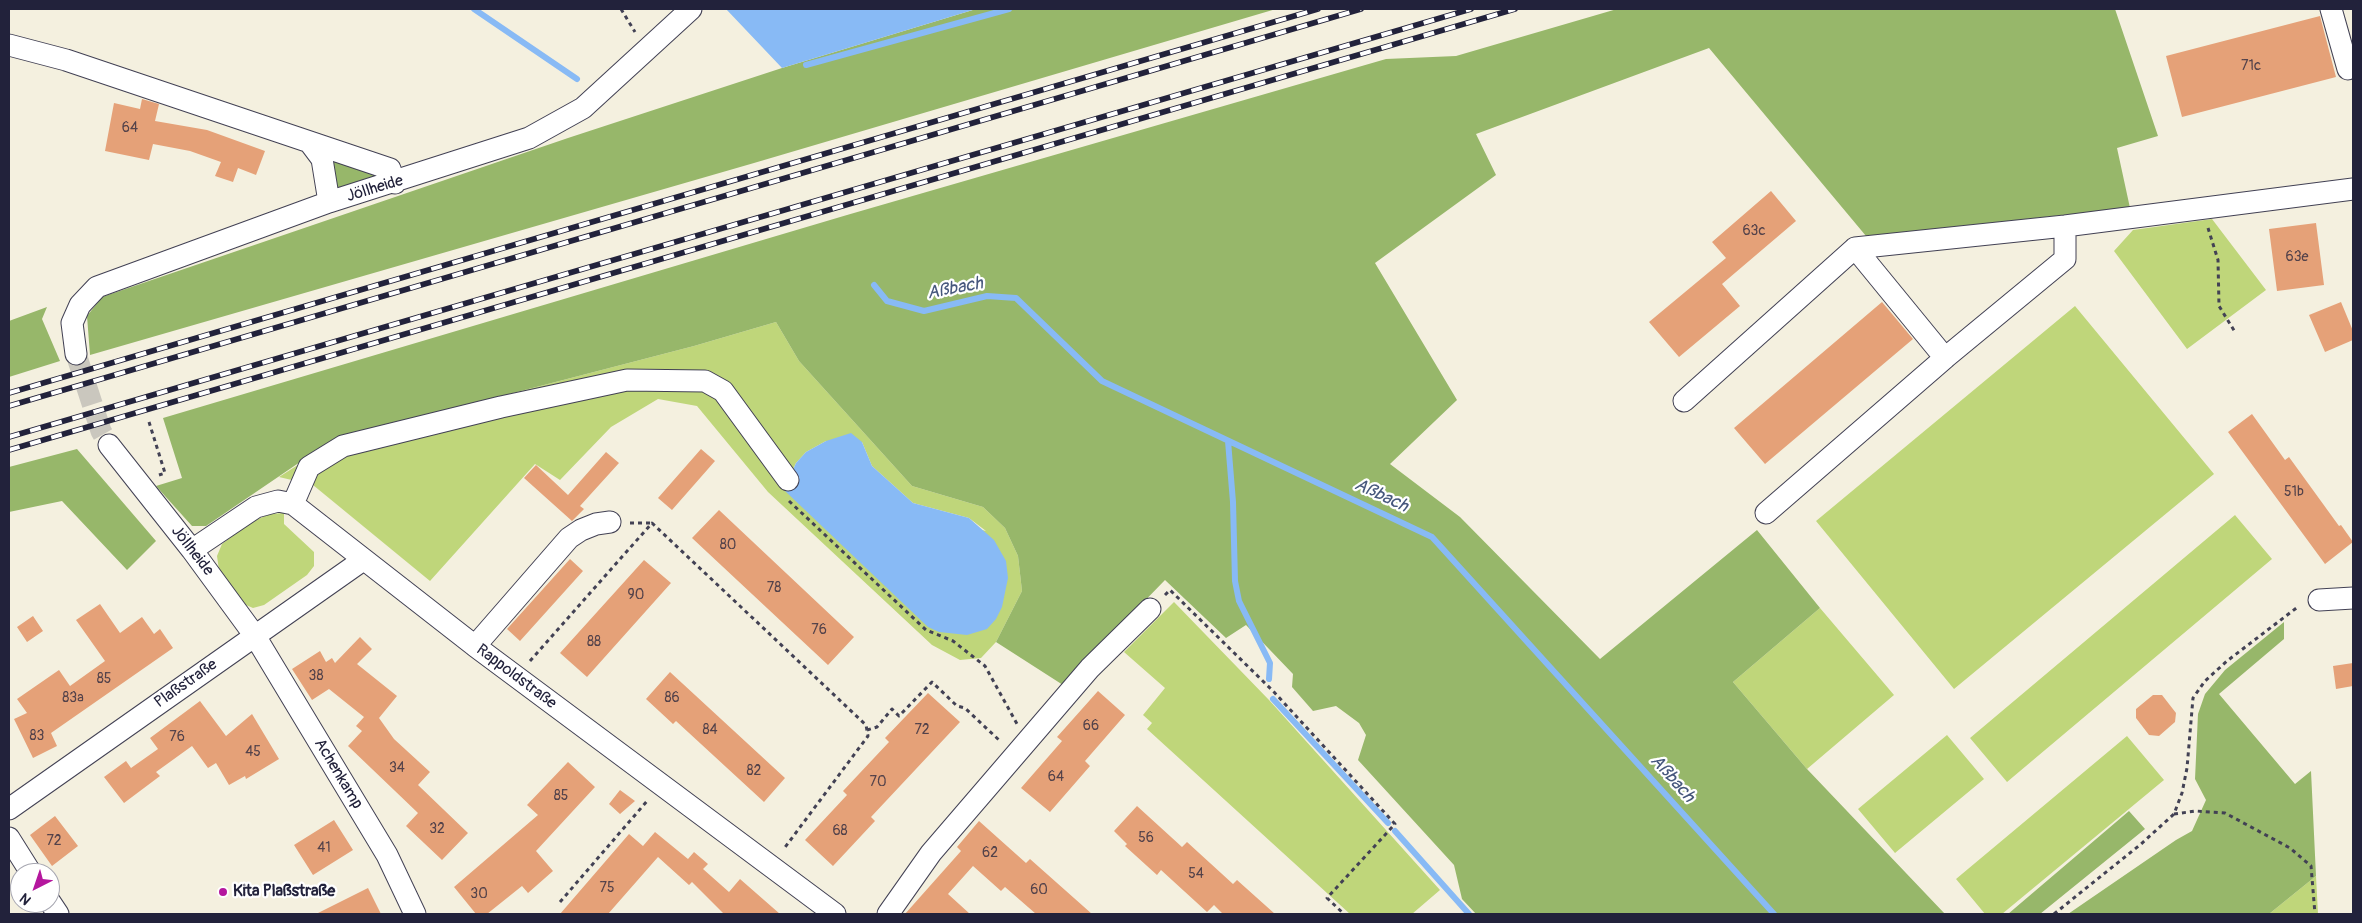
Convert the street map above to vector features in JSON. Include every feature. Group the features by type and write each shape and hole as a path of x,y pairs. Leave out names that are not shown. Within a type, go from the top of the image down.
{"street":[{"name":"Jöllheide","path":"76,354 72,323 80,305 97,287 329,202 395,183 529,138 583,108 691,9"},
{"path":"2331,9 2348,69"},
{"path":"9,45 66,60 274,129 390,170 395,183"},
{"path":"310,143 322,159 329,202"},
{"path":"1684,401 1855,248 2066,226 2353,190"},
{"path":"1766,512 1945,358 2065,259 2066,226"},
{"path":"1855,248 1945,358"},
{"path":"192,550 256,507 278,501 293,504 309,467 343,446 501,407 627,380 706,381 723,390 784,474"},
{"name":"Jöllheide","path":"109,445 192,550 254,636"},
{"name":"Rappoldstraße","path":"293,504 475,646 835,914"},
{"path":"475,646 569,538 581,530 596,524 610,522"},
{"name":"Plaßstraße","path":"9,809 363,560"},
{"path":"2319,600 2353,598"},
{"path":"888,914 931,853 1090,668 1150,609"},
{"name":"Achenkamp","path":"254,636 387,855 415,914"},
{"path":"9,838 25,863"}],"path":[{"path":"621,9 646,50"},
{"path":"2202,209 2218,260 2219,306 2235,332"},
{"path":"149,422 165,473 157,476"},
{"path":"784,474 775,480 782,496 926,630 953,641 985,666 1021,749"},
{"path":"516,677 652,523 866,725 868,736 771,866"},
{"path":"1150,609 1170,590 1274,692 1395,824 1327,898 1344,914"},
{"path":"2054,914 2174,814 2182,793 2187,768 2193,698 2206,680 2295,607 2319,600"},
{"path":"867,730 877,727 892,709 899,716 932,682 956,706 965,708 1021,749"},
{"path":"560,902 661,785"},
{"path":"2174,814 2196,811 2225,814 2290,848 2311,866 2315,914"}],"green space":[{"path":"976,9 1276,9 754,163 90,355 87,316 102,297 568,138 782,68"},
{"path":"1617,9 2115,9 2158,136 2117,148 2130,208 1866,236 1709,48 1476,134 1496,175 1375,263 1457,400 1390,464 1460,517 1600,659 1757,530 1820,608 1733,682 1807,769 1945,914 1476,914 1462,899 1454,865 1358,760 1366,735 1359,723 1336,706 1313,711 1292,687 1293,674 1246,625 1226,638 1165,580 1063,685 996,642 1022,591 1018,556 1005,528 983,507 912,486 799,361 776,322 694,346 340,438 303,460 206,526 192,526 156,486 182,478 163,418 847,215 1386,59 1456,56"},
{"path":"336,158 373,170 375,178 335,190 330,164"},
{"path":"2212,219 2266,290 2187,349 2114,251 2133,230"},
{"path":"2075,306 2214,474 1954,689 1816,521"},
{"path":"47,307 42,319 60,361 9,377 9,321"},
{"path":"776,322 799,361 912,486 983,507 1005,528 1018,556 1022,591 996,642 981,658 960,660 932,645 768,492 697,406 658,399 611,427 560,480 535,464 430,581 313,485 279,477 340,438 694,346","holes":["826,441 862,442 872,466 913,503 969,518 986,531 788,480 796,463 806,452"]},
{"path":"77,449 156,541 127,570 62,501 9,512 9,467"},
{"path":"284,513 284,524 314,552 314,566 307,575 264,605 253,608 246,605 219,570 217,556 222,544 248,524 269,514"},
{"path":"2235,515 2272,559 2007,782 1970,738"},
{"path":"1174,602 1269,700 1440,890 1412,914 1350,914 1147,729 1152,723 1143,715 1165,688 1124,652"},
{"path":"1820,608 1894,695 1807,769 1733,682"},
{"path":"2284,622 2284,639 2219,694 2295,784 2311,771 2316,876 2269,914 2068,914 2192,831 2206,800 2195,779 2198,714 2205,694 2225,670"},
{"path":"1947,735 1984,779 1895,853 1858,809"},
{"path":"2127,736 2164,780 2002,914 1985,914 1956,879"},
{"path":"2129,811 2145,829 2040,914 2008,914"},
{"path":"2316,876 2318,914 2269,914"}],"water":[{"path":"726,9 976,9 782,68"},
{"path":"851,433 862,442 872,466 913,503 969,518 994,540 1006,561 1008,578 1002,607 996,619 987,629 967,635 939,632 928,627 784,490 796,463 806,452 826,441"}],"building":[{"path":"2320,16 2336,77 2182,117 2166,56"},
{"path":"142,99 159,104 155,121 207,130 265,151 256,175 238,168 233,182 215,176 221,162 190,151 153,144 149,160 105,151 114,103 140,109"},
{"path":"1771,191 1796,221 1722,284 1740,306 1679,357 1649,322 1726,258 1712,242"},
{"path":"2316,223 2324,285 2277,291 2269,229"},
{"path":"1882,302 1913,339 1765,464 1734,428"},
{"path":"2341,302 2353,331 2353,340 2325,352 2309,315"},
{"path":"2252,414 2285,460 2289,457 2339,526 2341,525 2353,542 2325,564 2228,432"},
{"path":"701,449 715,461 672,510 658,498"},
{"path":"606,452 619,463 580,506 584,509 572,521 524,478 536,465 568,495"},
{"path":"719,510 854,637 828,665 692,538"},
{"path":"570,559 583,571 520,641 507,629"},
{"path":"644,560 671,583 587,677 560,653"},
{"path":"100,604 120,633 142,617 154,634 160,629 173,648 51,733 57,746 33,758 14,719 27,713 17,699 59,670 70,686 105,661 76,620"},
{"path":"33,616 43,631 27,642 17,627"},
{"path":"360,637 372,649 357,664 397,696 379,718 394,739 430,772 418,785 468,833 442,860 406,826 418,813 348,746 362,731 356,726 364,717 329,689 312,700 292,669 320,651 326,662 332,658 335,663"},
{"path":"2353,663 2353,686 2336,689 2333,666"},
{"path":"670,672 785,778 764,802 676,721 673,724 646,699"},
{"path":"1098,691 1125,715 1085,761 1090,766 1050,812 1021,788 1062,741 1057,737"},
{"path":"928,693 960,722 871,817 875,821 833,866 805,840 847,795 843,791 889,742 885,738"},
{"path":"2153,695 2162,695 2176,713 2175,722 2159,736 2149,735 2136,718 2136,709"},
{"path":"200,701 226,736 252,714 279,759 246,779 245,776 229,785 216,763 208,768 192,746 156,772 160,776 124,803 104,777 126,761 131,768 158,749 150,738"},
{"path":"568,762 595,787 536,851 553,871 528,893 522,886 487,914 476,914 454,887 538,815 527,805"},
{"path":"620,790 635,801 620,814 609,804"},
{"path":"1137,806 1182,847 1187,842 1233,884 1237,880 1275,914 1223,914 1214,905 1207,912 1161,870 1157,875 1125,846 1127,844 1114,831"},
{"path":"55,816 78,846 56,863 50,863 30,835"},
{"path":"334,820 353,850 313,875 294,845"},
{"path":"979,821 1026,863 1030,859 1092,914 1036,914 1005,887 1001,891 973,866 948,894 970,914 905,914 961,851 957,847"},
{"path":"655,832 688,859 694,852 708,864 703,869 729,892 740,879 780,914 724,914 692,882 689,885 658,857 608,914 560,914 629,834 643,846"},
{"path":"368,888 381,914 316,914"}],"waterway":[{"path":"474,9 577,79"},
{"path":"806,65 1009,9"},
{"name":"Aßbach","path":"874,285 887,301 924,311 987,296 1016,298 1102,381 1432,537 1774,914"},
{"path":"1228,441 1233,502 1235,581 1239,601 1270,663 1269,679"},
{"path":"1273,699 1388,823"},
{"path":"1395,831 1469,914"}],"tunnel":[{"path":"76,354 101,431 109,445"}],"railway":[{"path":"9,393 1318,9"},
{"path":"9,406 1361,9"},
{"path":"9,437 1471,9"},
{"path":"9,450 1515,9"}],"place":[{"name":"Kita Plaßstraße","path":"223,892"}]}
